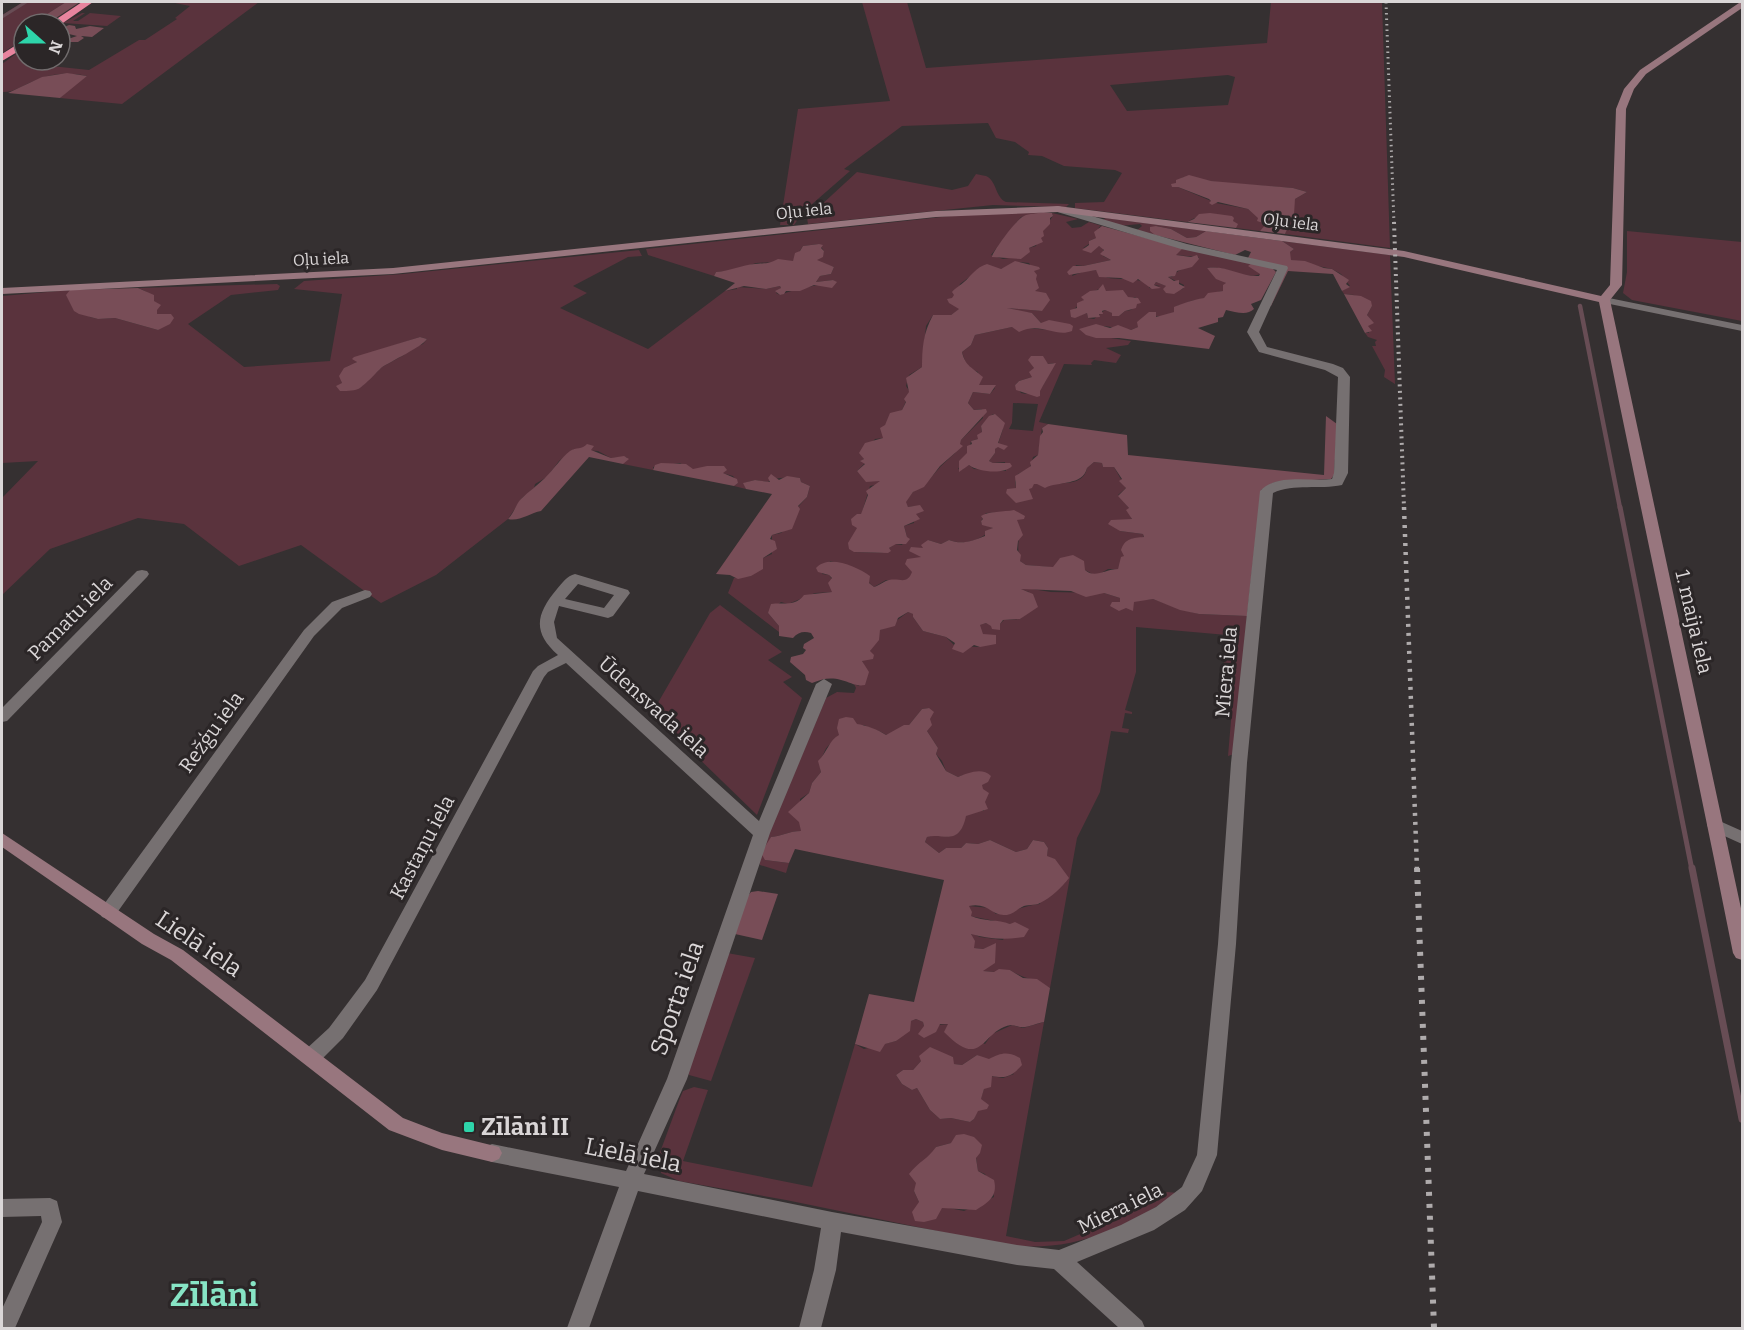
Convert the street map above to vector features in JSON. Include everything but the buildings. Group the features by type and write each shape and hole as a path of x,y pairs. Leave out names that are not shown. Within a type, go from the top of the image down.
{"highway":[{"path":"72,12 88,2"}],"street":[{"path":"1743,5 1643,72 1625,94 1621,109 1616,285 1604,300 1743,328"},
{"name":"Oļu iela","path":"2,291 369,273 936,214 1001,209 1058,209 1404,254 1604,300"},
{"name":"Miera iela","path":"1058,209 1185,247 1283,267 1253,332 1263,349 1339,370 1344,377 1341,473 1337,482 1323,486 1288,484 1267,491 1240,751 1227,944 1207,1155 1200,1176 1176,1206 1146,1223 1059,1260"},
{"name":"1. maija iela","path":"1604,300 1653,539 1682,660 1743,953"},
{"name":"Pamatu iela","path":"2,717 142,574"},
{"name":"Režģu iela","path":"108,912 309,633 337,605 365,594"},
{"name":"Ūdensvada iela","path":"555,601 545,627 550,640 762,833"},
{"name":"Kastaņu iela","path":"311,1057 336,1033 370,985 538,675 549,665 566,657"},
{"name":"Sporta iela","path":"578,1329 631,1181 677,1079 762,833 824,684"},
{"path":"1715,825 1743,838"},
{"name":"Lielā iela","path":"2,839 108,912 177,955 396,1124 442,1141 492,1153 832,1221 1017,1255 1059,1260"},
{"path":"2,1208 50,1207 52,1222 4,1329"},
{"path":"810,1329 825,1270 832,1221"},
{"path":"1059,1260 1134,1329"}],"shaded area":[{"path":"23,2 66,2 50,12 12,12 12,47 2,53 2,15"},
{"path":"66,2 80,2 65,12 50,12"},
{"path":"170,2 259,2 122,104 60,98 79,80 87,76 74,74 47,76 14,90 2,92 2,64 12,57 12,72 72,72 72,68 89,70 139,40 145,40 177,19 175,18 190,6"},
{"path":"862,2 907,2 926,68 1267,43 1271,2 1382,2 1390,248 1285,234 1295,199 1307,192 1293,188 1223,183 1183,177 1178,187 1216,203 1248,209 1267,224 1260,231 1236,228 1233,221 1215,215 1199,216 1187,222 1075,208 1075,203 1104,202 1122,173 1115,170 1064,166 1042,156 1028,155 1029,152 1015,142 996,138 988,123 902,126 844,169 850,171 803,212 794,225 780,225 798,109 890,101","holes":["1228,75 1235,77 1228,105 1127,111 1110,85"]},
{"path":"82,13 85,13 73,21 78,21 90,13 121,16 107,26 72,24 72,18"},
{"path":"72,26 76,29 90,26 104,28 92,37 81,36 84,38 78,42 72,42 72,38 77,36 72,35"},
{"path":"67,73 87,76 60,98 8,93 42,77"},
{"path":"857,172 952,190 968,186 976,174 990,178 1002,200 1006,202 1069,204 1066,207 993,205 808,224 807,218"},
{"path":"1189,175 1211,181 1293,188 1307,192 1295,199 1294,214 1285,234 1260,231 1266,224 1257,221 1258,218 1248,209 1218,202 1212,205 1209,199 1178,187 1172,187 1171,184 1176,183 1176,180"},
{"path":"1043,212 1021,217 991,255 1003,259 1026,255 1029,248 1036,246 1042,231 1053,216 1052,213 1078,219 1066,222 1072,228 1081,227 1089,222 1102,226 1099,227 1096,238 1089,241 1089,244 1083,248 1099,246 1103,248 1103,256 1111,260 1083,266 1076,265 1072,276 1096,270 1101,275 1114,279 1143,282 1150,285 1149,288 1160,286 1154,285 1156,282 1177,290 1183,289 1184,285 1168,277 1172,277 1199,257 1175,255 1183,248 1252,263 1261,274 1247,276 1207,268 1227,284 1223,291 1178,305 1175,312 1163,316 1145,317 1138,327 1131,330 1104,326 1096,338 1131,341 1128,345 1106,348 1121,355 1116,363 1094,360 1092,365 1064,364 1039,422 1048,424 1042,428 1038,455 1033,457 1030,468 1018,474 1015,482 1016,488 1006,493 1027,489 1037,483 1073,482 1080,479 1094,462 1102,463 1103,467 1114,467 1126,488 1118,495 1129,508 1132,520 1112,520 1120,531 1143,534 1144,538 1124,556 1118,569 1108,569 1096,576 1085,570 1026,565 1020,561 1019,529 1014,518 1008,512 986,513 981,521 982,524 993,528 978,539 967,542 949,540 941,544 928,540 924,548 919,550 918,554 922,557 918,559 910,578 903,582 886,580 874,587 850,566 830,561 822,574 829,575 832,579 832,592 815,593 788,604 781,602 768,613 779,626 779,632 728,593 734,578 751,576 763,558 772,554 772,535 781,533 792,524 798,507 807,497 810,486 801,482 800,478 787,478 768,482 755,480 744,483 746,489 734,486 738,483 733,476 722,473 720,466 693,470 680,463 653,467 653,470 623,464 627,457 611,458 598,451 574,449 559,461 547,477 535,484 508,519 436,575 381,603 301,545 239,566 184,524 138,518 50,549 2,595 2,498 38,461 2,463 2,296 70,290 90,317 115,318 158,330 170,314 157,314 152,297 138,288 277,284 280,286 278,290 231,295 188,324 244,367 330,361 342,294 294,289 304,281 403,274 639,250 642,256 628,257 573,286 587,293 560,308 648,349 725,291 737,289 737,287 766,289 780,286 781,288 776,293 780,295 836,282 833,280 816,282 820,276 831,274 834,267 818,262 816,259 822,257 824,251 819,244 803,246 793,261 756,263 732,271 716,272 714,276 648,255 646,249 960,215","holes":["1020,262 1029,263 1042,311 1007,308 1016,312 1032,313 1041,323 1058,323 1050,330 1012,327 975,335 971,345 962,352 964,359 969,367 978,372 979,385 992,385 995,388 990,394 973,392 968,403 974,410 982,409 983,418 961,440 955,453 905,502 908,507 916,506 914,523 904,526 907,537 902,545 895,544 882,553 854,552 855,535 870,486 880,484 880,481 871,481 857,471 865,463 861,461 864,459 862,455 875,439 883,438 885,425 895,413 902,410 910,392 906,386 909,375 922,367 926,326 933,315 951,315 960,309 956,306 955,295 960,284 980,269 1001,269","1099,289 1108,292 1119,291 1130,299 1135,297 1139,301 1131,310 1119,316 1112,316 1113,313 1105,310 1094,319 1088,318 1087,313 1075,317 1071,312 1084,300 1083,296","420,337 427,339 423,344 409,349 404,355 382,367 362,386 344,391 340,388 341,378 348,366 354,365 361,356","1044,360 1048,364 1054,363 1039,390 1034,393 1021,393 1015,385 1019,381 1032,377 1034,368 1031,361","1013,403 1038,404 1033,431 1009,429 1012,423","993,414 997,416 1003,429 998,444 1000,444 989,461 1005,462 1006,471 974,469 969,465 962,470 958,469 968,453 971,441 978,439 982,433 981,426"]},
{"path":"1052,213 1053,216 1050,218 1050,224 1043,231 1044,236 1041,238 1043,242 1029,248 1030,252 1021,259 992,257 1020,218 1028,214"},
{"path":"1199,214 1232,216 1233,221 1238,224 1236,228 1187,222"},
{"path":"1106,218 1206,231 1196,237 1187,238 1171,229 1156,226 1155,235 1136,231 1142,226 1140,224 1119,226 1102,220"},
{"path":"1102,226 1183,248 1176,255 1191,257 1197,255 1199,259 1192,267 1177,271 1175,276 1168,277 1174,281 1179,280 1179,284 1185,287 1174,294 1166,293 1163,289 1166,286 1156,282 1154,285 1161,288 1152,289 1138,279 1133,283 1121,278 1099,277 1096,270 1069,275 1067,272 1073,266 1111,260 1100,254 1104,250 1099,246 1091,253 1082,250 1089,245 1089,241 1096,238 1094,232"},
{"path":"1150,227 1171,229 1187,238 1196,237 1206,231 1282,241 1294,249 1290,252 1291,260 1305,261 1332,269 1349,280 1346,284 1350,287 1342,291 1333,274 1288,271 1271,306 1269,304 1287,268 1248,258 1251,252 1245,250 1235,255 1155,235 1150,231"},
{"path":"1627,231 1742,242 1742,321 1632,300 1623,293 1627,272"},
{"path":"1282,241 1390,255 1395,384 1384,377 1385,370 1372,346 1376,346 1377,340 1368,337 1365,333 1369,333 1367,326 1371,320 1367,315 1372,306 1354,295 1344,294 1342,291 1350,286 1341,274 1332,269 1290,260 1290,252 1294,249"},
{"path":"823,245 821,248 824,251 823,257 817,260 834,267 831,274 820,276 816,282 833,280 837,282 832,288 814,285 800,291 786,291 780,295 775,291 781,288 780,286 766,289 744,286 725,291 735,283 714,276 716,272 769,263 778,259 793,261 795,253 803,246"},
{"path":"1015,261 1039,267 1040,269 1034,271 1039,288 1035,291 1046,293 1050,300 1042,311 1007,308 1032,313 1041,323 1049,320 1070,324 1073,326 1072,331 1060,333 1034,328 1019,332 1012,327 975,335 971,345 962,352 963,357 983,377 979,385 996,385 990,394 973,392 968,403 974,410 986,409 987,412 961,440 960,444 963,446 940,466 924,487 913,492 906,502 908,507 920,505 924,511 916,514 920,519 904,526 907,537 910,539 906,544 896,544 889,548 891,551 888,553 854,552 849,549 848,543 857,528 852,525 851,519 861,514 868,495 866,491 880,481 866,482 857,471 865,464 860,461 864,459 859,453 865,443 883,438 880,428 885,425 890,413 902,410 906,402 904,399 909,392 906,378 922,367 924,341 933,315 951,315 959,309 947,299 952,298 954,295 952,292 980,267 987,264 1001,269"},
{"path":"1252,263 1272,268 1276,272 1261,300 1251,304 1254,309 1241,313 1226,310 1223,317 1218,318 1218,322 1198,328 1215,336 1209,349 1119,338 1096,338 1086,335 1079,329 1096,324 1110,328 1118,325 1131,330 1138,327 1137,322 1149,312 1156,312 1156,317 1174,312 1174,307 1204,298 1208,293 1223,291 1223,285 1226,283 1216,279 1207,268 1221,268 1259,276 1260,274 1248,266"},
{"path":"1103,284 1106,291 1123,290 1128,297 1138,298 1141,303 1119,316 1112,316 1112,313 1105,310 1102,311 1103,314 1099,314 1100,317 1088,318 1087,313 1075,318 1071,317 1070,310 1077,308 1077,303 1084,300 1081,297 1090,291 1098,290"},
{"path":"138,288 154,295 154,301 161,305 157,314 171,314 174,318 170,324 158,330 115,318 98,319 79,314 74,311 66,295 70,290"},
{"path":"1344,294 1361,296 1371,301 1372,306 1367,315 1374,323 1368,326 1372,331 1365,333"},
{"path":"420,337 427,339 381,368 360,388 340,391 336,386 342,383 339,376 344,368 357,362 352,359 354,357"},
{"path":"1031,356 1043,356 1048,364 1056,363 1040,391 1040,396 1037,397 1016,390 1015,385 1019,381 1032,377 1029,372 1034,368 1028,360"},
{"path":"995,414 1005,423 998,443 1008,446 1004,450 998,447 995,449 989,461 1010,463 1012,466 1003,471 991,472 969,465 959,472 959,461 967,453 967,446 972,444 971,441 978,439 977,435 982,432 981,426 989,416"},
{"path":"1326,416 1337,424 1334,475 1331,479 1275,482 1261,490 1247,616 1199,614 1180,610 1153,599 1134,602 1133,611 1126,608 1119,611 1110,606 1112,602 1120,602 1120,598 1104,593 1086,597 1071,591 1021,589 1033,594 1038,607 1020,619 1003,620 1000,630 992,629 986,623 980,625 983,634 996,635 996,644 980,647 974,645 963,653 952,649 955,643 946,637 923,631 913,614 908,612 898,618 895,626 880,630 879,640 870,651 874,655 873,659 862,661 869,672 865,685 856,685 833,679 812,683 806,680 805,675 790,662 791,657 803,654 806,650 803,648 804,644 814,638 811,633 806,632 799,633 793,638 779,636 779,626 768,613 771,604 793,603 804,595 832,592 828,583 832,578 818,572 816,568 828,562 843,563 864,572 870,576 869,583 874,587 889,580 906,580 912,572 905,564 907,559 921,557 909,551 911,547 923,548 921,545 928,540 941,544 949,540 963,542 985,536 985,531 993,528 982,525 981,516 992,512 1014,510 1025,516 1024,519 1017,520 1023,535 1018,541 1017,550 1021,555 1020,561 1026,565 1053,567 1060,558 1073,555 1084,561 1085,570 1089,573 1096,574 1118,569 1121,557 1124,556 1121,550 1125,543 1133,538 1144,537 1143,534 1120,531 1108,524 1111,520 1132,519 1126,510 1129,508 1118,496 1126,488 1119,481 1122,479 1114,467 1103,467 1102,463 1094,462 1081,478 1045,488 1034,484 1029,489 1033,499 1016,503 1006,493 1007,489 1016,488 1015,476 1031,466 1030,462 1038,455 1042,428 1048,424 1127,435 1128,455 1324,475"},
{"path":"587,444 594,446 591,450 611,458 624,456 629,459 623,464 589,457 541,511 512,520 508,519 521,499 567,454"},
{"path":"661,463 686,464 693,469 724,466 727,470 723,473 737,479 738,483 734,486 653,470 655,465"},
{"path":"771,474 779,480 787,476 800,478 801,482 810,486 807,497 798,506 800,509 792,529 772,535 770,539 775,541 777,549 763,558 763,569 751,576 738,579 730,575 716,574 772,494 746,489 743,483 755,480 770,482 768,478"},
{"path":"1020,589 1051,592 1104,593 1120,598 1120,602 1153,599 1199,614 1247,616 1234,754 1228,756 1234,685 1222,683 1227,635 1136,627 1136,672 1125,710 1132,714 1125,713 1122,728 1129,729 1128,733 1111,731 1100,792 1077,838 1050,988 1010,970 981,971 996,944 983,949 974,948 971,933 980,937 1003,940 1010,924 970,916 969,906 990,908 996,914 1040,904 1048,848 1044,842 1033,840 1027,849 1016,852 990,840 978,844 966,843 961,848 946,848 939,853 925,842 927,837 955,835 963,826 965,816 977,810 984,811 984,797 977,779 966,775 958,777 946,771 936,754 938,748 927,731 929,708 922,709 909,725 886,735 864,725 833,741 819,761 821,772 812,783 809,793 800,799 801,831 771,837 765,860 789,863 786,873 760,865 758,859 826,698 837,692 854,693 856,688 854,684 859,686 864,665 862,661 870,651 880,630 888,627 908,612 914,614 913,617 923,631 946,637 955,646 980,647 987,636 982,634 979,625 986,623 1000,629 1000,624 1004,620 1020,619 1032,609 1029,592"},
{"path":"720,605 782,652 768,660 792,677 783,682 802,698 757,815 652,713 710,613"},
{"path":"929,708 934,712 930,719 932,725 927,731 938,748 936,754 946,771 958,777 979,771 991,776 988,782 982,785 983,789 989,793 985,802 988,809 966,816 963,826 955,835 927,837 925,842 939,853 946,848 961,848 966,843 978,844 990,840 1016,852 1027,849 1033,840 1044,842 1048,848 1047,856 1055,859 1069,878 1044,901 1024,906 1010,914 1000,915 985,907 969,906 971,916 1010,924 1015,922 1029,929 1024,937 1017,938 990,938 971,934 975,941 974,948 983,949 996,943 995,963 983,971 1010,970 1023,978 1037,979 1050,988 1044,1022 1026,1027 1011,1025 1001,1028 974,1049 957,1043 944,1032 948,1024 940,1024 936,1032 924,1038 918,1034 924,1026 923,1022 916,1019 911,1021 910,1031 896,1041 885,1044 880,1052 855,1044 869,994 914,1002 944,880 795,849 789,863 765,860 761,853 771,837 801,831 799,822 788,812 809,793 812,783 821,772 818,761 839,735 837,728 839,719 853,718 857,724 886,735 904,725 909,725 922,709"},
{"path":"751,892 778,894 762,940 735,934 747,897"},
{"path":"727,953 755,958 711,1081 689,1075 687,1067"},
{"path":"916,1019 923,1022 924,1026 949,1024 985,1044 992,1034 1012,1025 1023,1028 1044,1022 1006,1236 1035,1242 1064,1241 1143,1207 1167,1192 1178,1193 1137,1218 1096,1236 1075,1242 1030,1247 1005,1245 786,1200 679,1181 661,1173 659,1155 680,1098 683,1091 694,1087 708,1090 683,1161 812,1187 855,1044 864,1049 896,1041 911,1021","holes":["943,1054 953,1057 953,1064 962,1065 977,1055 1014,1074 1003,1078 991,1076 974,1119 970,1122 951,1118 940,1119 930,1110 917,1088 912,1090 902,1084 896,1075 903,1070 913,1070 921,1061","951,1143 976,1157 978,1171 985,1174 993,1191 994,1197 964,1211 919,1202 914,1191 936,1147"]},
{"path":"930,1047 953,1057 954,1064 962,1065 977,1055 989,1059 1008,1054 1020,1058 1022,1065 1008,1076 992,1076 991,1087 984,1089 981,1099 989,1105 987,1109 978,1111 970,1122 951,1118 940,1119 930,1110 917,1088 912,1090 902,1084 896,1075 903,1070 913,1070 921,1061 919,1056"},
{"path":"964,1134 974,1137 982,1145 976,1158 978,1171 994,1180 993,1194 976,1210 942,1208 936,1219 924,1222 915,1221 912,1212 919,1202 914,1191 916,1183 909,1174 936,1147 951,1143 956,1135"}],"waterway":[{"path":"2,17 26,2"},
{"path":"1580,306 1620,508"},
{"path":"1620,507 1692,870"},
{"path":"1692,868 1742,1119"}],"railway":[{"path":"1386,2 1394,224"},
{"path":"1394,222 1404,508"},
{"path":"1404,507 1417,870"},
{"path":"1417,868 1434,1328"}],"place":[{"name":"Zīlāni II","path":"469,1127"}],"district":[{"name":"Zīlāni","path":"214,1295"}]}
